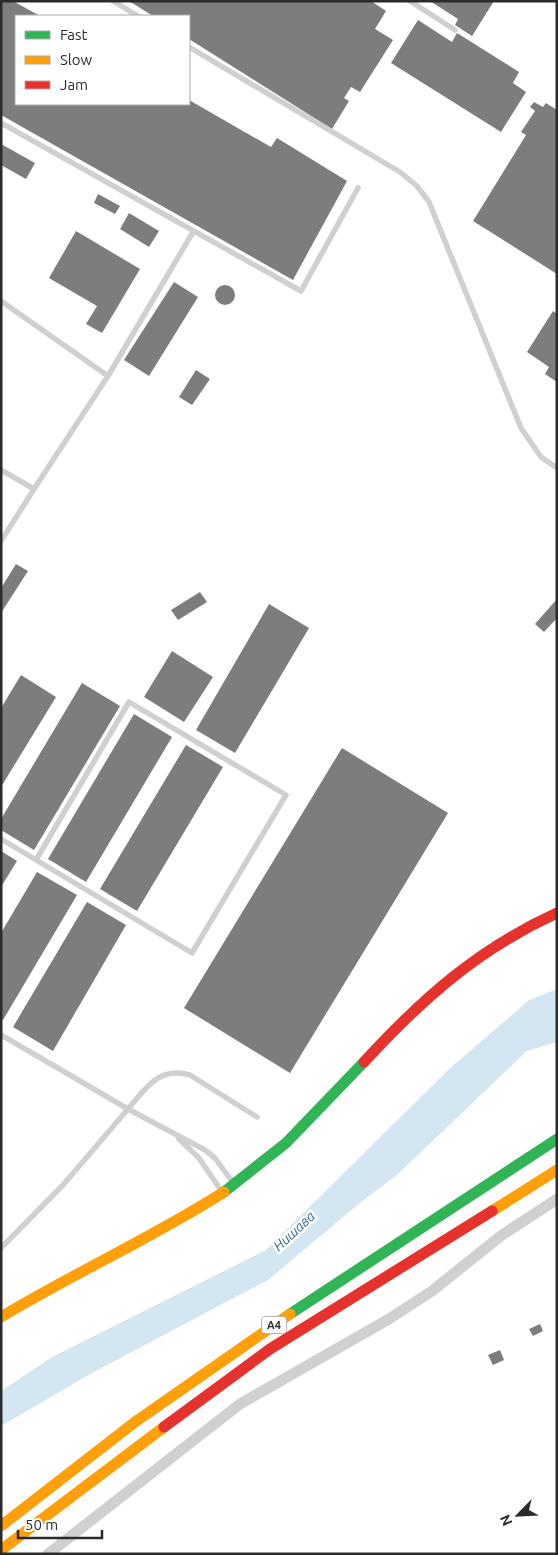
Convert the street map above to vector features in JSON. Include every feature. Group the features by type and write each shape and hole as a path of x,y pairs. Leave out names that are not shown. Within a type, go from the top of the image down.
{"main road":[{"path":"1,1317 63,1281 151,1236 223,1193 276,1152 324,1108 416,1010 451,977 501,941 557,913"},
{"name":"A4","path":"1,1526 150,1412 241,1347 320,1293 557,1139"},
{"name":"A4","path":"1,1550 189,1407 270,1350 557,1170"}],"street":[{"path":"48,1554 240,1404 389,1319 432,1291 502,1235 557,1199"}],"lane":[{"path":"113,1 136,15"},
{"path":"410,1 455,30"},
{"path":"190,48 400,172 417,186 429,202 447,243 521,428 541,457 557,468"},
{"path":"1,124 301,292 358,188"},
{"path":"1,541 108,376 193,232"},
{"path":"1,301 108,376"},
{"path":"1,470 34,489"},
{"path":"1,839 36,860 192,953 286,795 129,702 36,860"},
{"path":"1,1035 128,1109 197,1146 215,1158 234,1185"},
{"path":"1,1248 63,1185 128,1109 163,1074 178,1072 190,1075 257,1117"},
{"path":"176,1136 198,1158 223,1193"}],"water":[{"name":"Нишава","path":"557,989 557,1042 527,1051 397,1175 361,1202 268,1280 92,1373 1,1426 1,1391 52,1357 266,1250 449,1069 529,1000"}],"building":[{"path":"1,1 13,1 38,15 15,15 15,105 190,105 190,101 271,147 277,138 347,181 293,280 1,115"},
{"path":"129,1 371,1 386,11 375,29 393,40 360,92 351,87 344,98 349,101 332,129 190,40 190,15 151,15"},
{"path":"430,1 494,1 472,36 455,25 458,19"},
{"path":"418,20 452,42 457,33 519,72 513,83 526,92 501,132 391,63"},
{"path":"534,102 543,107 546,103 557,110 557,274 473,221 526,135 521,132 535,111 530,107"},
{"path":"1,144 35,163 26,179 1,165"},
{"path":"98,194 120,206 115,214 94,203"},
{"path":"129,213 159,231 149,247 120,229"},
{"path":"76,231 140,269 102,333 86,324 97,306 49,278"},
{"path":"174,282 198,297 149,376 124,360"},
{"path":"221,285 229,285 235,291 235,299 229,305 221,305 215,299 215,291"},
{"path":"553,311 557,314 557,382 545,374 549,367 527,352"},
{"path":"196,370 210,379 192,405 179,397"},
{"path":"16,564 28,571 1,613 1,588"},
{"path":"200,592 207,602 178,620 171,610"},
{"path":"557,599 557,618 544,632 535,624"},
{"path":"269,604 309,628 235,753 196,730"},
{"path":"172,651 213,677 184,722 144,697"},
{"path":"21,675 56,697 1,787 1,708"},
{"path":"82,683 120,706 34,850 1,830 1,819"},
{"path":"134,714 172,737 86,882 48,859"},
{"path":"186,745 223,767 137,911 100,889"},
{"path":"342,748 448,813 290,1073 184,1008"},
{"path":"1,851 17,861 1,887"},
{"path":"37,872 77,895 3,1020 1,1019 1,933"},
{"path":"87,902 126,925 53,1051 13,1027"},
{"path":"540,1324 543,1331 533,1336 529,1329"},
{"path":"500,1350 504,1360 493,1365 488,1355"}],"traffic: fast":[{"path":"224,1192 286,1143 364,1062"},
{"path":"290,1314 557,1139"}],"traffic: slow":[{"path":"492,1211 557,1170"},
{"path":"1,1317 169,1225 224,1192"},
{"path":"1,1526 135,1422 290,1314"},
{"path":"1,1550 164,1427"}],"traffic: jam":[{"path":"364,1062 408,1017 453,977 502,943 528,927 557,913"},
{"path":"164,1427 270,1349 492,1211"}]}
